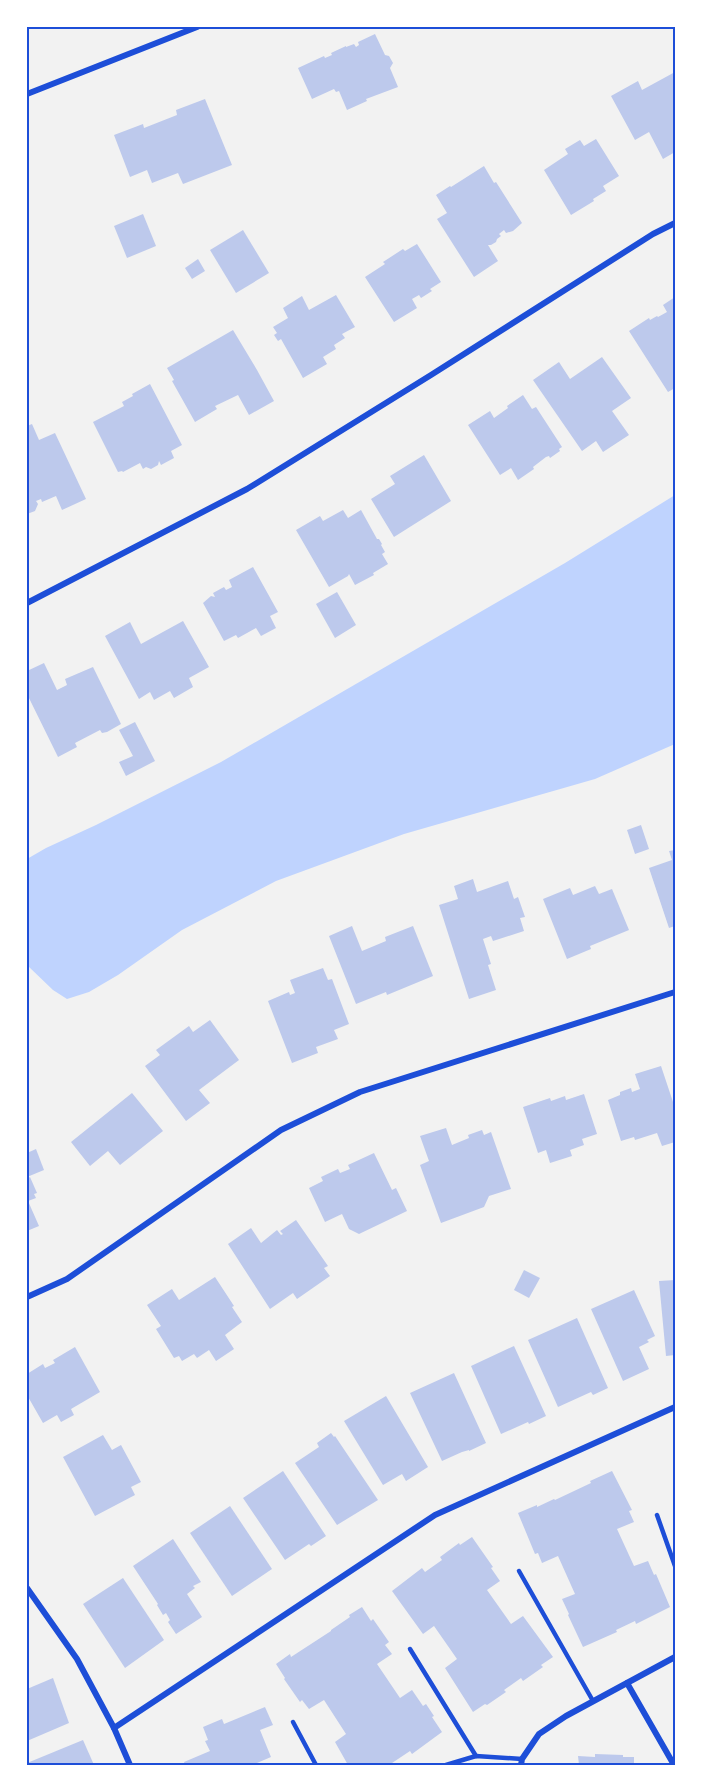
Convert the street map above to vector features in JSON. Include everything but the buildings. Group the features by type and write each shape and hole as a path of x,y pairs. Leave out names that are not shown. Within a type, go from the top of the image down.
{"street":[{"path":"27,94 197,27"},
{"path":"27,603 247,489 675,223"},
{"path":"27,1297 67,1279 281,1130 360,1092 675,992"},
{"path":"114,1728 435,1515 675,1407"},
{"path":"27,1588 77,1659 114,1728 130,1765"},
{"path":"522,1762 538,1734 566,1716 675,1657"},
{"path":"627,1683 674,1765"}],"lane":[{"path":"657,1515 675,1566"},
{"path":"519,1571 593,1701"},
{"path":"410,1649 476,1756"},
{"path":"293,1722 316,1765"},
{"path":"446,1765 476,1756 522,1762"}],"water":[{"path":"675,495 675,744 595,779 404,834 276,881 182,930 118,975 89,992 67,999 53,990 28,966 27,859 221,762 565,563"}]}
